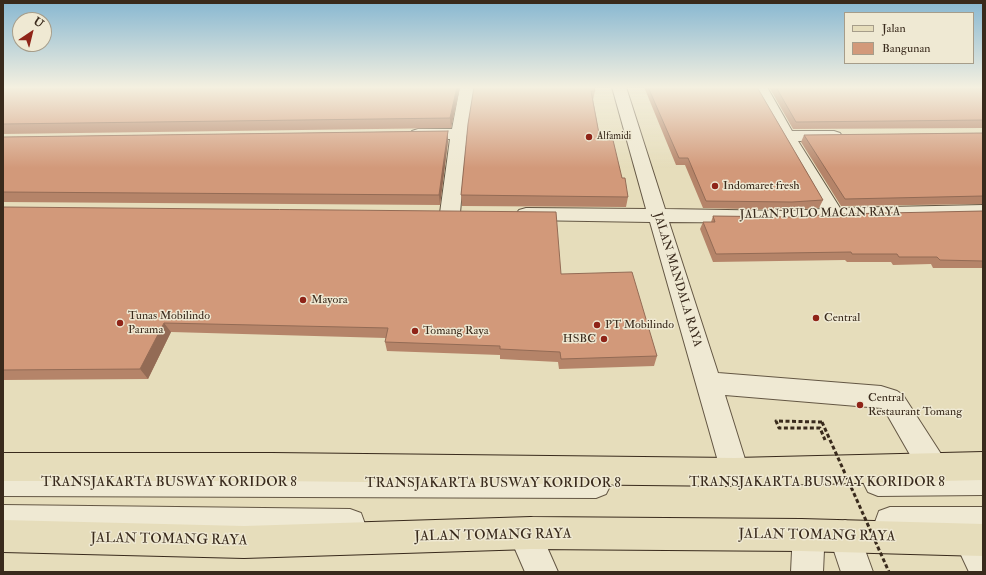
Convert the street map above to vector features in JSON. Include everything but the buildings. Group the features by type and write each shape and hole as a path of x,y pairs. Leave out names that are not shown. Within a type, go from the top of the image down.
{"main road":[{"path":"3,467 288,467 810,472 933,466 983,466"},
{"name":"JALAN TOMANG RAYA","path":"3,536 244,542 531,534 845,536 979,534"}],"street":[{"path":"450,213 462,114"},
{"name":"JALAN MANDALA RAYA","path":"627,114 735,472"},
{"path":"774,114 834,214"},
{"path":"403,135 459,134"},
{"path":"787,136 850,136"},
{"name":"JALAN PULO MACAN RAYA","path":"505,213 788,217 834,214 983,211"},
{"path":"709,383 881,397 888,399 894,404 933,466"},
{"name":"TRANSJAKARTA BUSWAY KORIDOR 8","path":"3,482 614,484 983,481"},
{"path":"3,520 979,534 983,567"},
{"path":"531,534 531,549 542,572"},
{"path":"801,535 808,550 807,572"},
{"path":"845,536 857,572"}],"path":[{"path":"820,428 779,428 776,421 822,422 889,572"}],"place":[{"name":"Alfamidi","path":"589,137"},
{"name":"Indomaret fresh","path":"715,186"},
{"name":"Mayora","path":"303,300"},
{"name":"Central","path":"816,318"},
{"name":"Tunas Mobilindo Parama","path":"120,323"},
{"name":"PT Mobilindo","path":"597,325"},
{"name":"Tomang Raya","path":"415,331"},
{"name":"HSBC","path":"604,339"},
{"name":"Central Restaurant Tomang","path":"860,405"}]}
